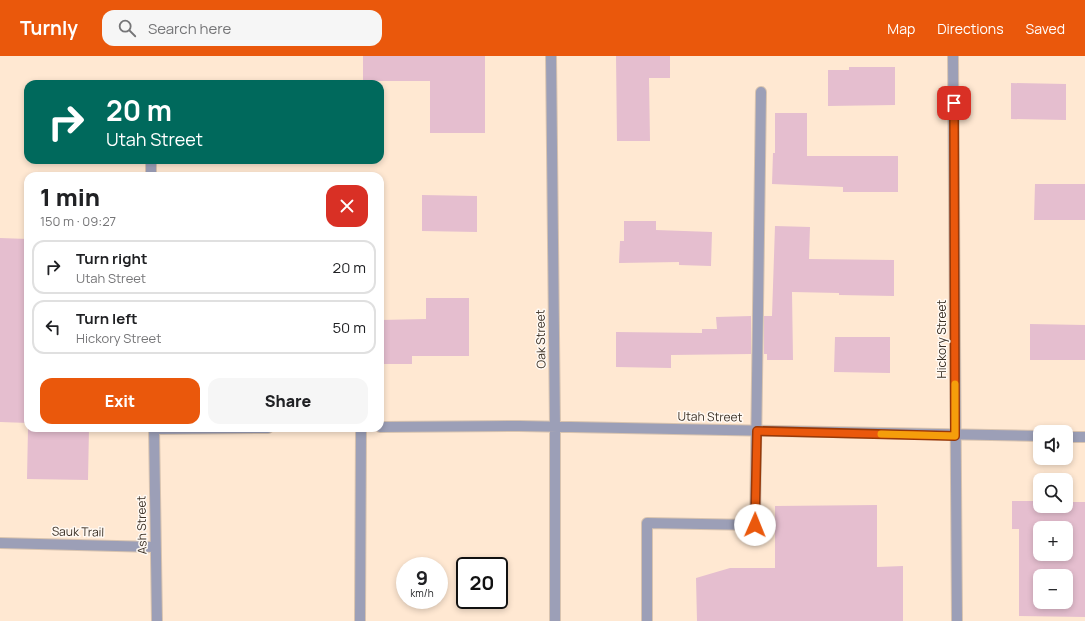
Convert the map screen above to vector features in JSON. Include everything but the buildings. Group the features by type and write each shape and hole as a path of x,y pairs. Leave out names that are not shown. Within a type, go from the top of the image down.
{"street":[{"name":"Oak Street","path":"551,56 555,427 555,621"},
{"name":"Hickory Street","path":"953,56 957,621"},
{"path":"647,621 647,523 755,525 761,92"},
{"name":"Utah Street","path":"384,427 555,427 955,436 1033,436"},
{"name":"Ash Street","path":"154,432 157,621"},
{"path":"360,621 361,432"},
{"path":"1073,437 1085,437"},
{"name":"Sauk Trail","path":"0,543 155,547"}],"slow traffic":[{"path":"881,434 955,436 955,384"}],"route":[{"path":"755,525 757,431 955,436 954,103"}]}
